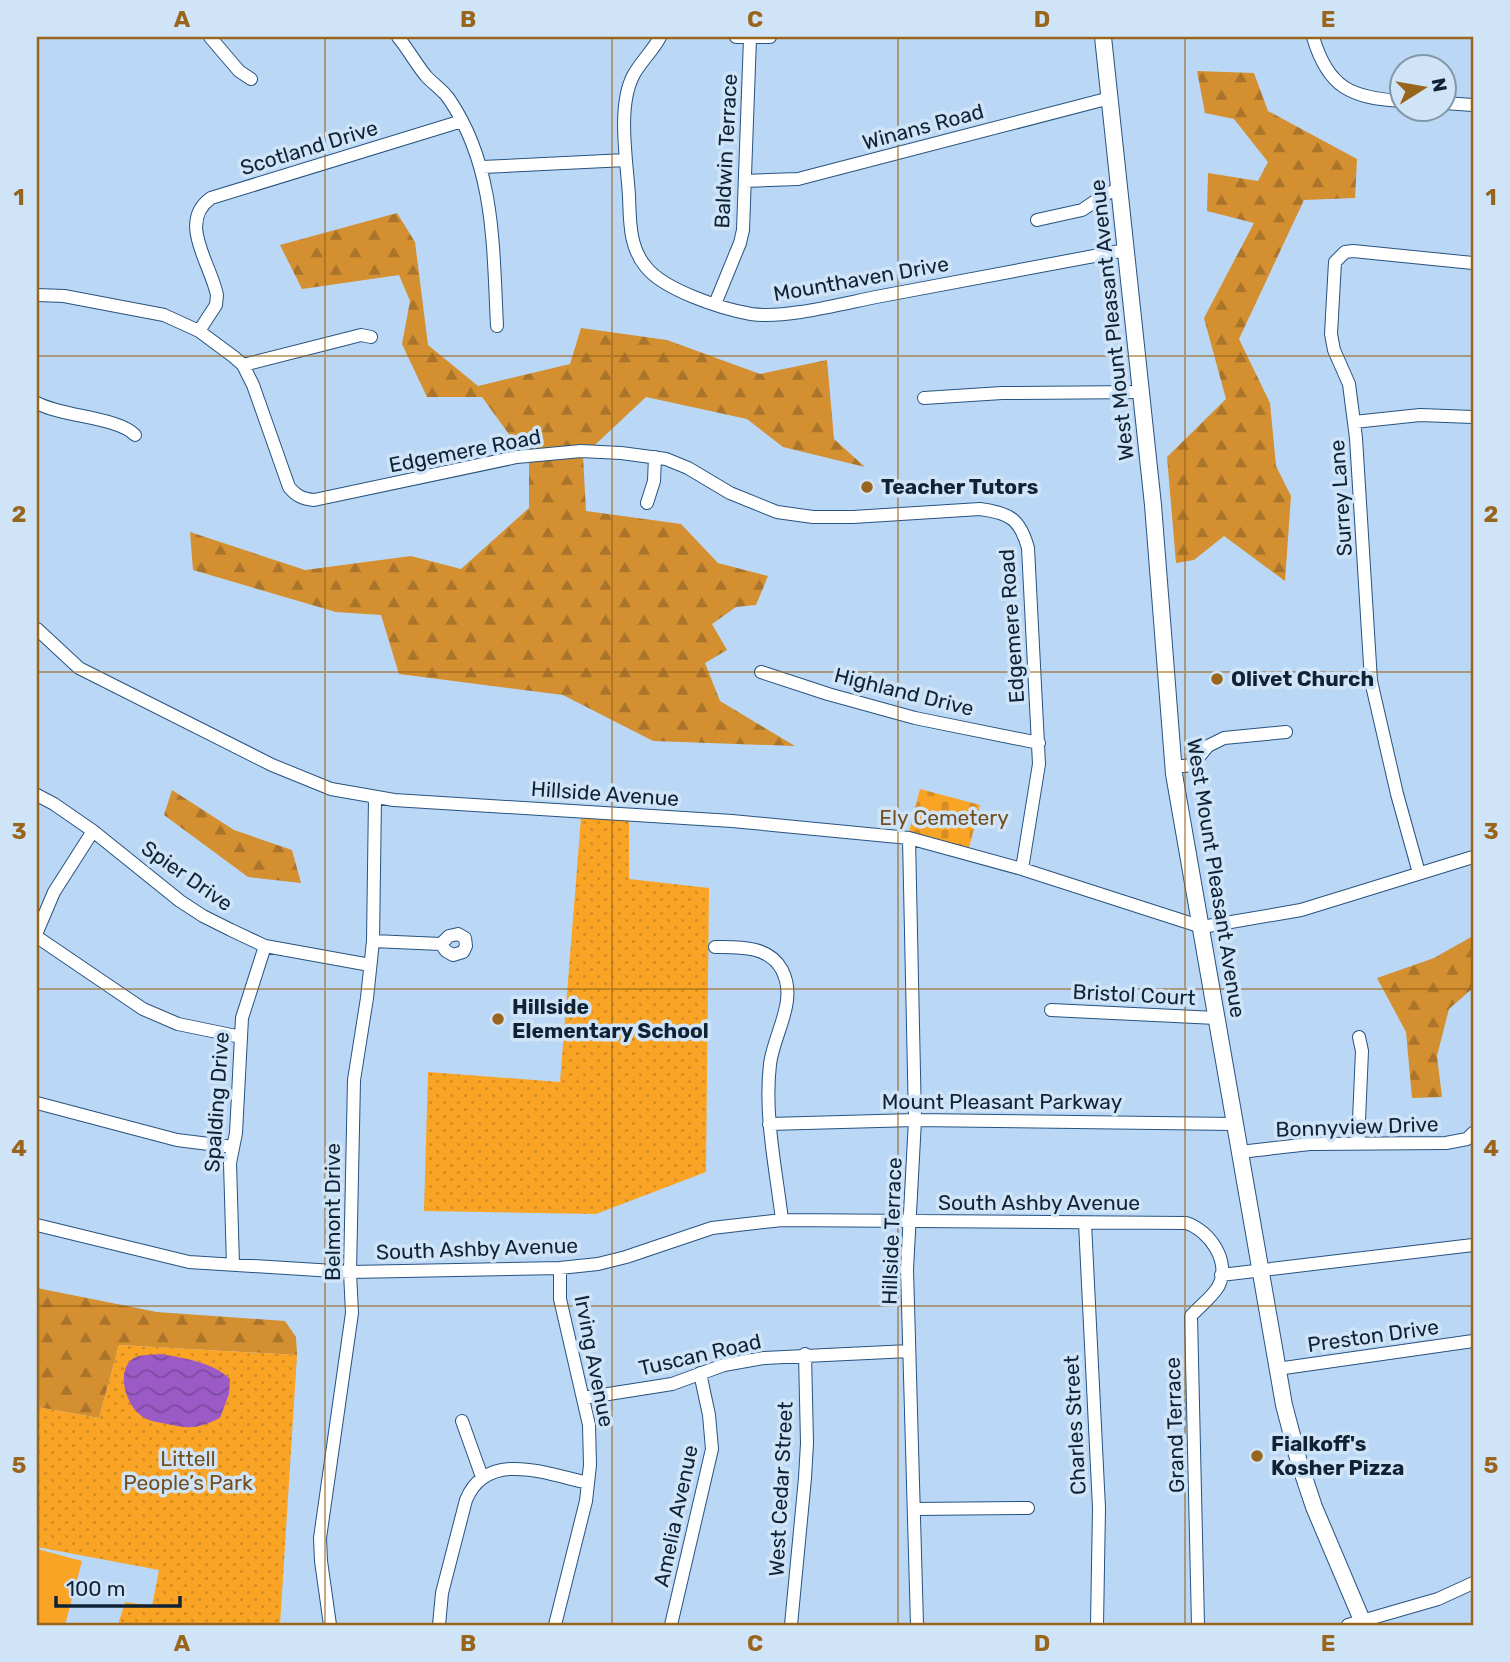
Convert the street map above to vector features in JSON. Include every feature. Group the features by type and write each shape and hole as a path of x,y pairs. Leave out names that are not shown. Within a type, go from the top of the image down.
{"main road":[{"name":"West Mount Pleasant Avenue","path":"1103,37 1153,505 1174,767 1278,1369 1299,1463 1358,1624"}],"street":[{"path":"210,37 239,71 251,79"},
{"path":"398,37 426,75 447,96 462,121 482,167 490,215 497,326"},
{"name":"Mounthaven Drive","path":"660,37 632,76 624,110 631,230 638,256 646,267 664,282 715,304 750,314 789,312 1126,250"},
{"path":"736,37 770,37"},
{"path":"1313,37 1327,72 1341,86 1372,100 1388,101"},
{"name":"Baldwin Terrace","path":"715,304 743,230 750,38"},
{"name":"Winans Road","path":"745,181 798,180 1110,98"},
{"name":"Scotland Drive","path":"199,331 216,305 217,295 195,229 197,212 211,198 462,121"},
{"path":"482,167 626,160"},
{"path":"1037,220 1082,210 1119,189"},
{"name":"Surrey Lane","path":"1419,873 1371,681 1354,422 1349,384 1331,334 1333,279 1335,262 1345,252 1353,251 1473,263"},
{"name":"Edgemere Road","path":"37,295 64,296 137,309 164,315 199,331 243,365 253,384 289,487 306,500 517,457 581,451 655,457 688,468 730,493 777,512 813,517 853,517 980,509 1012,517 1023,530 1028,548 1040,743 1038,786 1022,869"},
{"path":"243,365 361,335 372,337"},
{"path":"924,398 1002,393 1141,392"},
{"path":"37,403 60,412 122,426 135,435"},
{"path":"1354,422 1420,415 1473,417"},
{"path":"647,503 654,481 655,457"},
{"name":"Hillside Avenue","path":"37,629 79,668 301,779 331,789 375,798 742,822 909,838 1022,869 1202,927"},
{"name":"Highland Drive","path":"761,672 915,718 1040,743"},
{"path":"1174,767 1192,765 1208,746 1224,738 1286,732"},
{"name":"Spier Drive","path":"37,795 93,831 180,901 203,916 265,946 370,965"},
{"name":"Belmont Drive","path":"330,1625 320,1538 351,1330 354,1080 373,942 375,798"},
{"path":"93,831 54,892 37,934 143,1009 178,1024 241,1037"},
{"name":"Hillside Terrace","path":"909,838 915,1120 907,1269 917,1625"},
{"path":"1202,927 1301,911 1473,857"},
{"path":"373,942 442,944"},
{"name":"Spalding Drive","path":"233,1265 230,1163 236,1133 242,1018 265,946"},
{"path":"715,947 755,949 777,962 783,972 788,998 770,1062 769,1124 782,1220"},
{"name":"Bristol Court","path":"1051,1010 1216,1018"},
{"path":"1358,1143 1362,1051 1359,1037"},
{"path":"37,1103 177,1140 233,1147"},
{"name":"Mount Pleasant Parkway","path":"769,1124 915,1120 1235,1124"},
{"name":"Bonnyview Drive","path":"1240,1152 1310,1144 1446,1143 1467,1139 1473,1132"},
{"name":"South Ashby Avenue","path":"37,1225 189,1262 350,1272 560,1268 626,1258 712,1228 782,1220 1186,1223 1203,1231 1216,1249 1221,1275"},
{"name":"Charles Street","path":"1085,1223 1100,1508 1097,1625"},
{"path":"1221,1275 1473,1245"},
{"name":"Irving Avenue","path":"555,1625 586,1501 590,1443 583,1398 560,1299 560,1268"},
{"name":"Grand Terrace","path":"1198,1625 1191,1316 1217,1288 1221,1275"},
{"path":"1472,1342 1473,1356"},
{"name":"Preston Drive","path":"1278,1369 1472,1342"},
{"name":"Tuscan Road","path":"583,1398 673,1384 737,1362 805,1354 909,1351"},
{"name":"West Cedar Street","path":"791,1625 806,1466 805,1354"},
{"name":"Amelia Avenue","path":"671,1625 712,1449 709,1415 700,1373"},
{"path":"462,1421 482,1477"},
{"path":"439,1625 442,1593 466,1500 471,1489 482,1477 512,1468 588,1483"},
{"path":"914,1509 1028,1508"},
{"path":"1358,1624 1438,1599 1473,1583"}],"green space":[{"path":"1197,71 1254,73 1268,111 1357,159 1355,198 1304,200 1239,339 1270,403 1276,466 1291,496 1285,581 1224,536 1194,560 1176,563 1167,457 1226,399 1204,318 1254,223 1207,211 1208,173 1258,181 1268,162 1234,119 1205,113"},
{"path":"397,213 415,242 428,345 478,386 570,364 581,328 667,340 760,374 827,360 834,439 865,467 783,447 747,419 646,397 583,456 586,511 681,524 718,563 768,576 756,605 736,607 712,624 727,650 705,663 720,701 795,746 653,741 563,695 399,674 381,615 336,612 193,570 190,532 305,570 411,556 461,569 529,508 529,462 482,397 427,397 402,344 410,301 399,275 302,289 280,245"},
{"name":"Ely Cemetery","path":"920,789 980,805 969,848 909,832"},
{"path":"172,790 234,830 292,850 301,883 248,877 164,815"},
{"path":"581,818 629,819 629,879 709,888 706,1172 596,1214 424,1211 428,1072 560,1082"},
{"path":"1473,936 1473,988 1449,1009 1437,1056 1442,1097 1412,1098 1406,1032 1377,978 1434,958"},
{"path":"37,1288 157,1312 285,1321 296,1337 297,1355 119,1345 99,1418 37,1407"},
{"name":"Littell People’s Park","path":"119,1345 297,1355 280,1625 118,1625 125,1602 152,1606 159,1570 37,1547 37,1407 99,1418"},
{"path":"37,1549 82,1561 65,1625 37,1625"}],"water":[{"path":"161,1354 215,1368 230,1379 229,1394 220,1418 188,1427 151,1421 137,1412 126,1393 125,1369 134,1358"}],"place":[{"name":"Teacher Tutors","path":"867,487"},
{"name":"Olivet Church","path":"1217,679"},
{"name":"Hillside Elementary School","path":"498,1019"},
{"name":"Fialkoff's Kosher Pizza","path":"1257,1456"}]}
